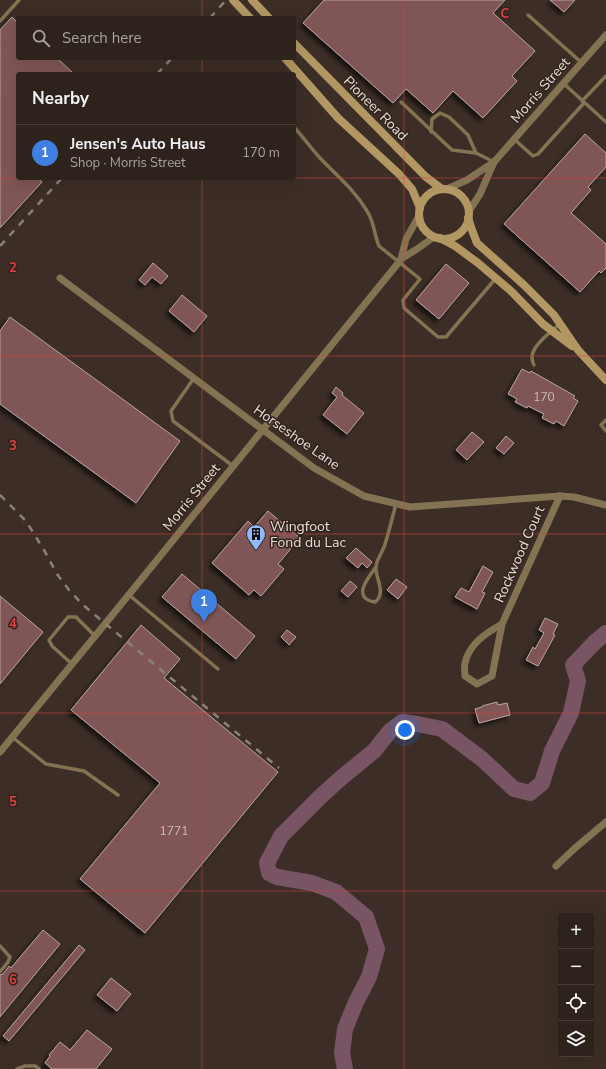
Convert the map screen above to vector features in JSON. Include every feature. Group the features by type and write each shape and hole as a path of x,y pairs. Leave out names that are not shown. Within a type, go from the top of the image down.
{"main road":[{"path":"233,0 248,16"},
{"path":"252,0 268,16"},
{"name":"Pioneer Road","path":"296,45 426,177 444,189"},
{"path":"287,60 338,118 399,174 412,189 420,220 428,233 455,246 478,262 543,324 578,350"},
{"path":"419,212 423,201 434,191 444,189 454,191 459,194 465,201 477,243 524,285 554,315 578,350 606,380"},
{"path":"437,238 448,238 461,232 466,226 468,215"}],"street":[{"name":"Morris Street","path":"444,189 467,180 494,162 606,35"},
{"name":"Morris Street","path":"468,215 480,194 494,162"},
{"name":"Morris Street","path":"400,260 406,240 419,212"},
{"name":"Morris Street","path":"0,752 400,260 437,238"},
{"name":"Horseshoe Lane","path":"60,278 314,468 364,496 410,506 560,496 574,497 606,505"},
{"name":"Rockwood Court","path":"502,624 487,632 471,648 464,663 465,676 477,684 492,676 502,624 560,496"},
{"path":"556,866 606,822"}],"lane":[{"path":"0,21 19,0"},
{"path":"528,15 582,63"},
{"path":"514,139 533,156 538,154 606,76"},
{"path":"563,83 605,120"},
{"path":"401,102 431,132 452,150 476,153 494,162"},
{"path":"431,132 432,119 440,113 449,117 468,135 476,153"},
{"path":"296,129 320,158 356,194 368,212 379,246 400,260 420,279 402,300 404,308 438,337 446,336 496,278"},
{"path":"534,365 532,358 534,351 560,324"},
{"path":"194,378 171,411 173,420 233,466"},
{"path":"606,420 601,425 606,431"},
{"path":"376,566 380,593 379,597 374,602 366,600 364,597 363,587 376,566 384,546 396,503"},
{"path":"129,595 218,669"},
{"path":"72,664 52,646 49,640 68,617 76,617 95,636"},
{"path":"12,737 46,764 84,771 118,795"},
{"path":"0,946 10,957 0,972"},
{"path":"16,1069 25,1066 35,1066 39,1069"}],"building":[{"path":"324,0 505,0 493,13 535,51 512,76 517,81 483,118 453,91 433,113 406,89 393,103 303,23"},
{"path":"550,0 575,0 564,12"},
{"path":"12,17 16,21 16,60 59,60 72,72 16,72 16,180 40,180 42,182 0,228 0,30"},
{"path":"585,134 606,153 606,167 588,187 591,190 571,213 606,244 606,268 601,273 599,271 580,292 504,224"},
{"path":"153,263 168,276 161,284 152,277 145,285 139,280"},
{"path":"446,264 469,283 439,319 416,300"},
{"path":"182,295 207,316 194,332 169,311"},
{"path":"10,317 180,441 136,503 0,404 0,331"},
{"path":"522,369 530,373 531,371 575,396 573,398 578,401 564,426 556,421 554,424 542,418 544,414 528,406 527,408 515,402 517,399 508,394"},
{"path":"336,387 343,393 342,395 364,413 347,434 323,415 337,397 332,393"},
{"path":"472,432 484,442 467,460 456,450"},
{"path":"506,436 514,443 504,454 496,448"},
{"name":"Wingfoot Fond du Lac","path":"268,511 300,538 278,564 284,569 261,596 254,590 249,595 212,563 248,521 254,527"},
{"path":"356,548 372,562 367,568 362,563 358,568 346,558"},
{"path":"483,566 493,572 482,592 485,593 477,609 455,597 461,588 469,592"},
{"path":"182,574 255,636 236,659 162,597"},
{"path":"396,579 407,587 398,599 387,590"},
{"path":"350,581 357,587 348,597 341,591"},
{"path":"0,596 43,632 0,684"},
{"path":"545,618 558,624 553,634 555,635 538,666 526,660 533,647 535,649 544,633 539,630"},
{"path":"141,625 180,659 164,678 278,772 145,933 80,879 160,783 71,710"},
{"path":"287,630 296,637 289,645 281,637"},
{"path":"497,702 498,705 507,703 510,715 479,723 475,709"},
{"path":"43,930 60,944 0,1017 0,975 3,974 9,966 11,968"},
{"path":"79,945 85,950 9,1041 3,1036"},
{"path":"111,978 131,994 117,1011 97,995"},
{"path":"87,1030 112,1049 96,1069 52,1069 45,1063 50,1056 49,1055 60,1042 70,1050"}],"waterway":[{"path":"345,1069 342,1053 345,1029 356,1002 369,977 377,949 366,917 336,892 312,883 277,877 269,873 267,863 281,836 320,797 374,751 390,731 402,722 442,729 482,759 514,789 530,793 542,783 552,751 571,713 578,681 573,665 606,633"}],"railway":[{"path":"212,16 226,0"},
{"path":"159,72 170,60"},
{"path":"0,246 60,180"},
{"path":"0,495 26,521 57,574 83,605 279,768"}],"place":[{"name":"Wingfoot Fond du Lac","path":"256,551"},
{"name":"Jensen's Auto Haus","path":"204,622"}]}
